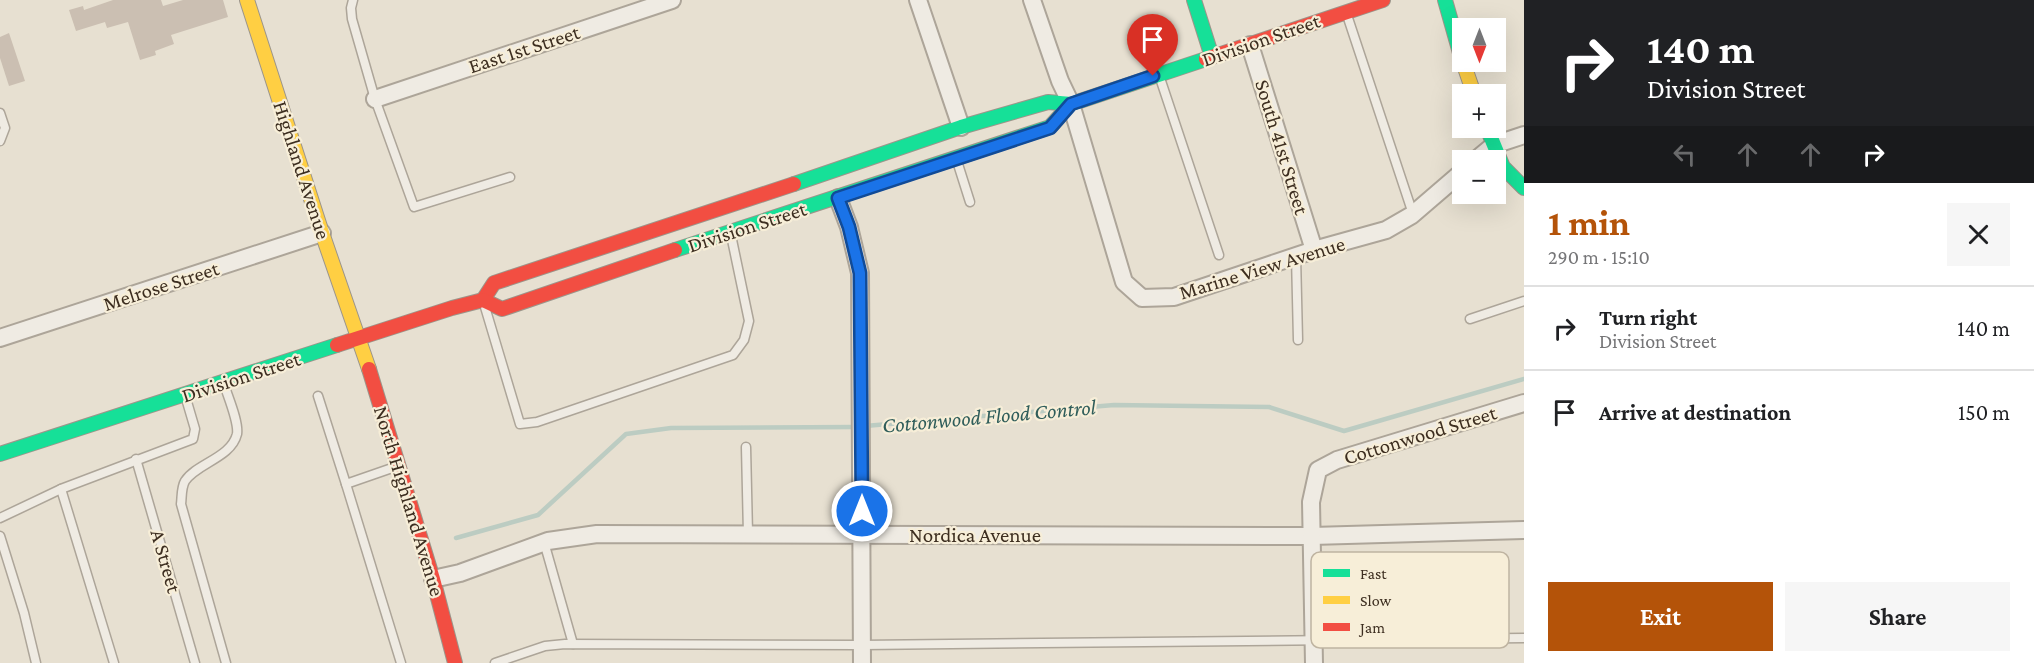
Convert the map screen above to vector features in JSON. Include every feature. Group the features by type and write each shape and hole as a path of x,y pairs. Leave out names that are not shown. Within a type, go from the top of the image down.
{"main road":[{"name":"Highland Avenue","path":"247,0 322,233 360,339"},
{"path":"1194,0 1212,57"},
{"name":"Division Street","path":"483,300 494,283 961,128 1048,102 1071,104 1251,45 1342,8 1383,0"},
{"path":"1445,0 1452,24"},
{"name":"Division Street","path":"0,454 452,308 483,300 502,309 956,157 1050,128 1071,104"},
{"path":"1491,138 1503,167 1524,188"},
{"name":"North Highland Avenue","path":"360,339 455,663"}],"street":[{"name":"East 1st Street","path":"375,99 672,0"},
{"path":"918,0 961,128"},
{"name":"Marine View Avenue","path":"1032,0 1060,81 1071,104 1124,282 1142,298 1174,297 1314,250 1386,230 1413,214 1452,181"},
{"name":"South 41st Street","path":"1251,45 1314,250"},
{"path":"1488,150 1494,145 1524,135"},
{"path":"838,198 849,227 860,273 862,663"},
{"name":"Melrose Street","path":"0,338 322,233"},
{"name":"Cottonwood Street","path":"1312,536 1311,502 1318,470 1337,460 1524,403"},
{"name":"Nordica Avenue","path":"432,579 460,573 544,542 597,534 1312,536 1524,530"},
{"path":"1312,536 1312,552"},
{"path":"1313,648 1314,663"}],"lane":[{"path":"353,0 352,19 375,99 414,207 510,177"},
{"path":"1342,8 1413,214"},
{"path":"1159,74 1219,255"},
{"path":"0,113 5,129 0,141"},
{"path":"956,157 970,202"},
{"path":"483,300 520,424 537,422 732,355 744,340 749,321 730,232"},
{"path":"1296,256 1298,340"},
{"path":"1470,318 1524,301"},
{"path":"223,382 237,425 237,434 225,452 186,480 181,504 226,663"},
{"path":"0,518 61,489 193,439 195,429 185,394"},
{"path":"318,396 401,663"},
{"path":"746,447 748,534"},
{"name":"A Street","path":"136,459 195,663"},
{"path":"346,484 399,466"},
{"path":"61,489 114,663"},
{"path":"0,536 24,613 36,663"},
{"path":"544,542 573,644"},
{"path":"1509,638 1524,638"},
{"path":"495,663 545,646 573,644 862,645 1311,640"}],"building":[{"path":"113,0 161,0 163,6 183,0 223,0 228,17 171,35 174,44 155,51 156,55 140,60 128,22 107,28 105,22 76,31 69,10 83,6 84,10"},
{"path":"9,33 25,81 9,86 0,58 0,37"}],"waterway":[{"name":"Cottonwood Flood Control","path":"865,426 1114,405 1269,407 1344,431 1524,379"},
{"name":"Cottonwood Flood Control","path":"456,538 538,515 626,434 671,428 856,427"}],"traffic: fast":[{"path":"1194,0 1212,57"},
{"path":"1445,0 1452,25"},
{"path":"794,184 961,127 1048,102 1071,104 1206,59"},
{"path":"675,250 1050,127 1071,104"},
{"path":"1491,138 1503,167 1524,188"},
{"path":"0,454 337,345"}],"traffic: slow":[{"path":"247,0 322,233 369,369"},
{"path":"1466,72 1471,84"}],"traffic: jam":[{"path":"1206,59 1383,0"},
{"path":"483,300 494,283 794,184"},
{"path":"337,345 483,300 502,309 675,250"},
{"path":"369,369 433,579 455,663"}],"route":[{"path":"862,511 860,273 849,227 838,198 956,157 1050,128 1071,104 1153,76"}]}
